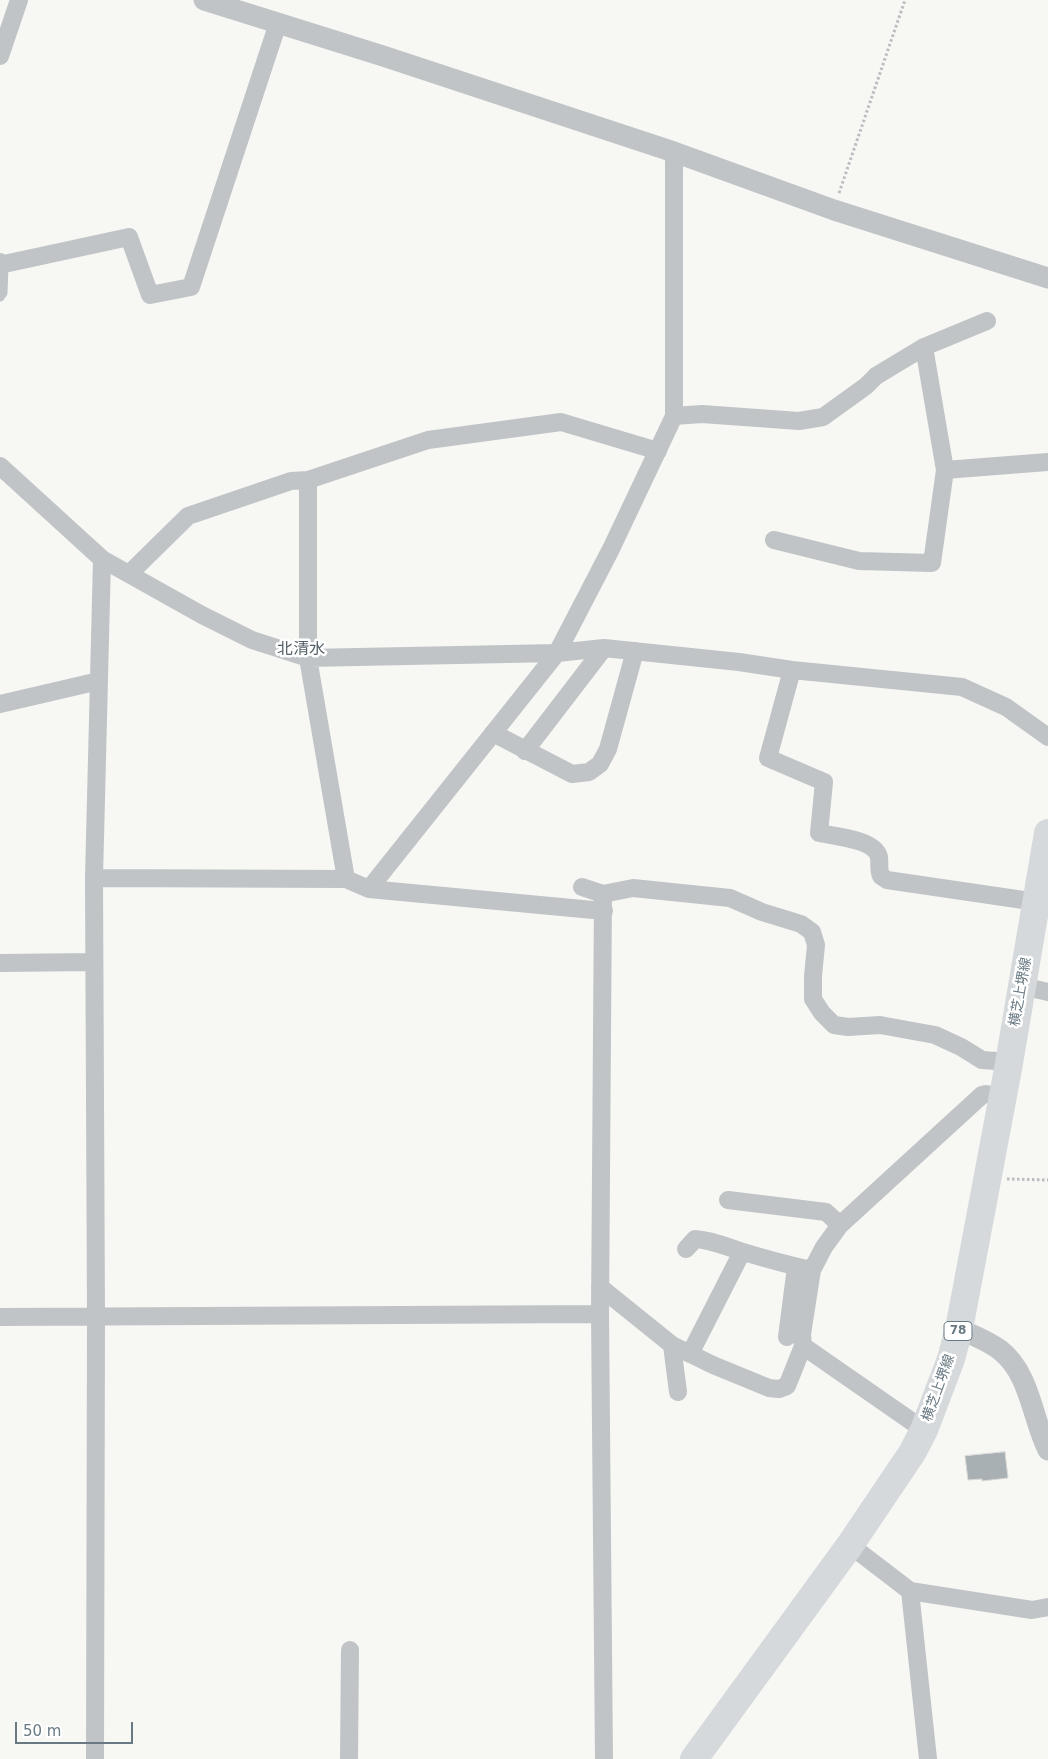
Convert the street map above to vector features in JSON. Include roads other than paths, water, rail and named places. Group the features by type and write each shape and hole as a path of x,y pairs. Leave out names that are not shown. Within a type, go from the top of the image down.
{"main road":[{"name":"横芝上堺線","path":"698,1756 890,1487 924,1430 951,1359 959,1329 1008,1069 1035,989 1037,902 1048,833"}],"street":[{"path":"0,56 19,0"},
{"path":"204,0 383,56 674,152 834,210 1048,278"},
{"path":"2,263 129,237 150,295 191,287 278,23"},
{"path":"369,889 557,653 611,549 674,416 674,152"},
{"path":"674,416 720,415 799,421 823,417 866,386 876,376 924,347 987,321"},
{"path":"774,540 859,561 932,563 945,470 924,347"},
{"path":"129,574 188,516 291,481 308,480 428,440 561,422 658,451"},
{"path":"945,470 1048,462"},
{"path":"0,466 102,559 202,615 252,640 308,658 557,653 604,648 739,662 792,670 962,687 1006,707 1048,737"},
{"path":"308,480 308,658 346,879"},
{"path":"95,1759 96,1317 94,878 102,559"},
{"path":"525,751 604,648"},
{"path":"493,733 572,774 589,772 600,764 608,749 635,651"},
{"path":"792,670 768,758 824,782 819,833 865,842 875,849 879,856 878,869 880,876 887,880 1037,902"},
{"path":"0,704 98,681"},
{"path":"94,878 346,879 369,889 603,902 634,888 730,898 762,912 802,924 812,932 816,945 813,999 822,1014 834,1025 848,1027 880,1025 935,1036 961,1047 982,1060 996,1061 1008,1069"},
{"path":"582,887 603,902"},
{"path":"603,902 600,1314 604,1759"},
{"path":"0,963 94,962"},
{"path":"786,1337 804,1268 824,1247 840,1225 977,1099 986,1094 1003,1097"},
{"path":"728,1200 826,1212 840,1225"},
{"path":"686,1249 695,1239 705,1239 742,1252 804,1268"},
{"path":"690,1354 742,1252"},
{"path":"600,1288 672,1345 713,1365 769,1388 778,1389 787,1386 803,1346 804,1268"},
{"path":"0,1317 600,1314"},
{"path":"959,1329 985,1341 1000,1351 1013,1364 1023,1384 1048,1450"},
{"path":"672,1345 678,1392"},
{"path":"803,1346 924,1430"},
{"path":"850,1545 910,1590 1032,1610 1048,1607"},
{"path":"910,1590 928,1759"},
{"path":"349,1759 350,1650"}],"lane":[{"path":"0,297 3,292 2,263"}],"district":[{"name":"北清水","path":"301,650"}]}
